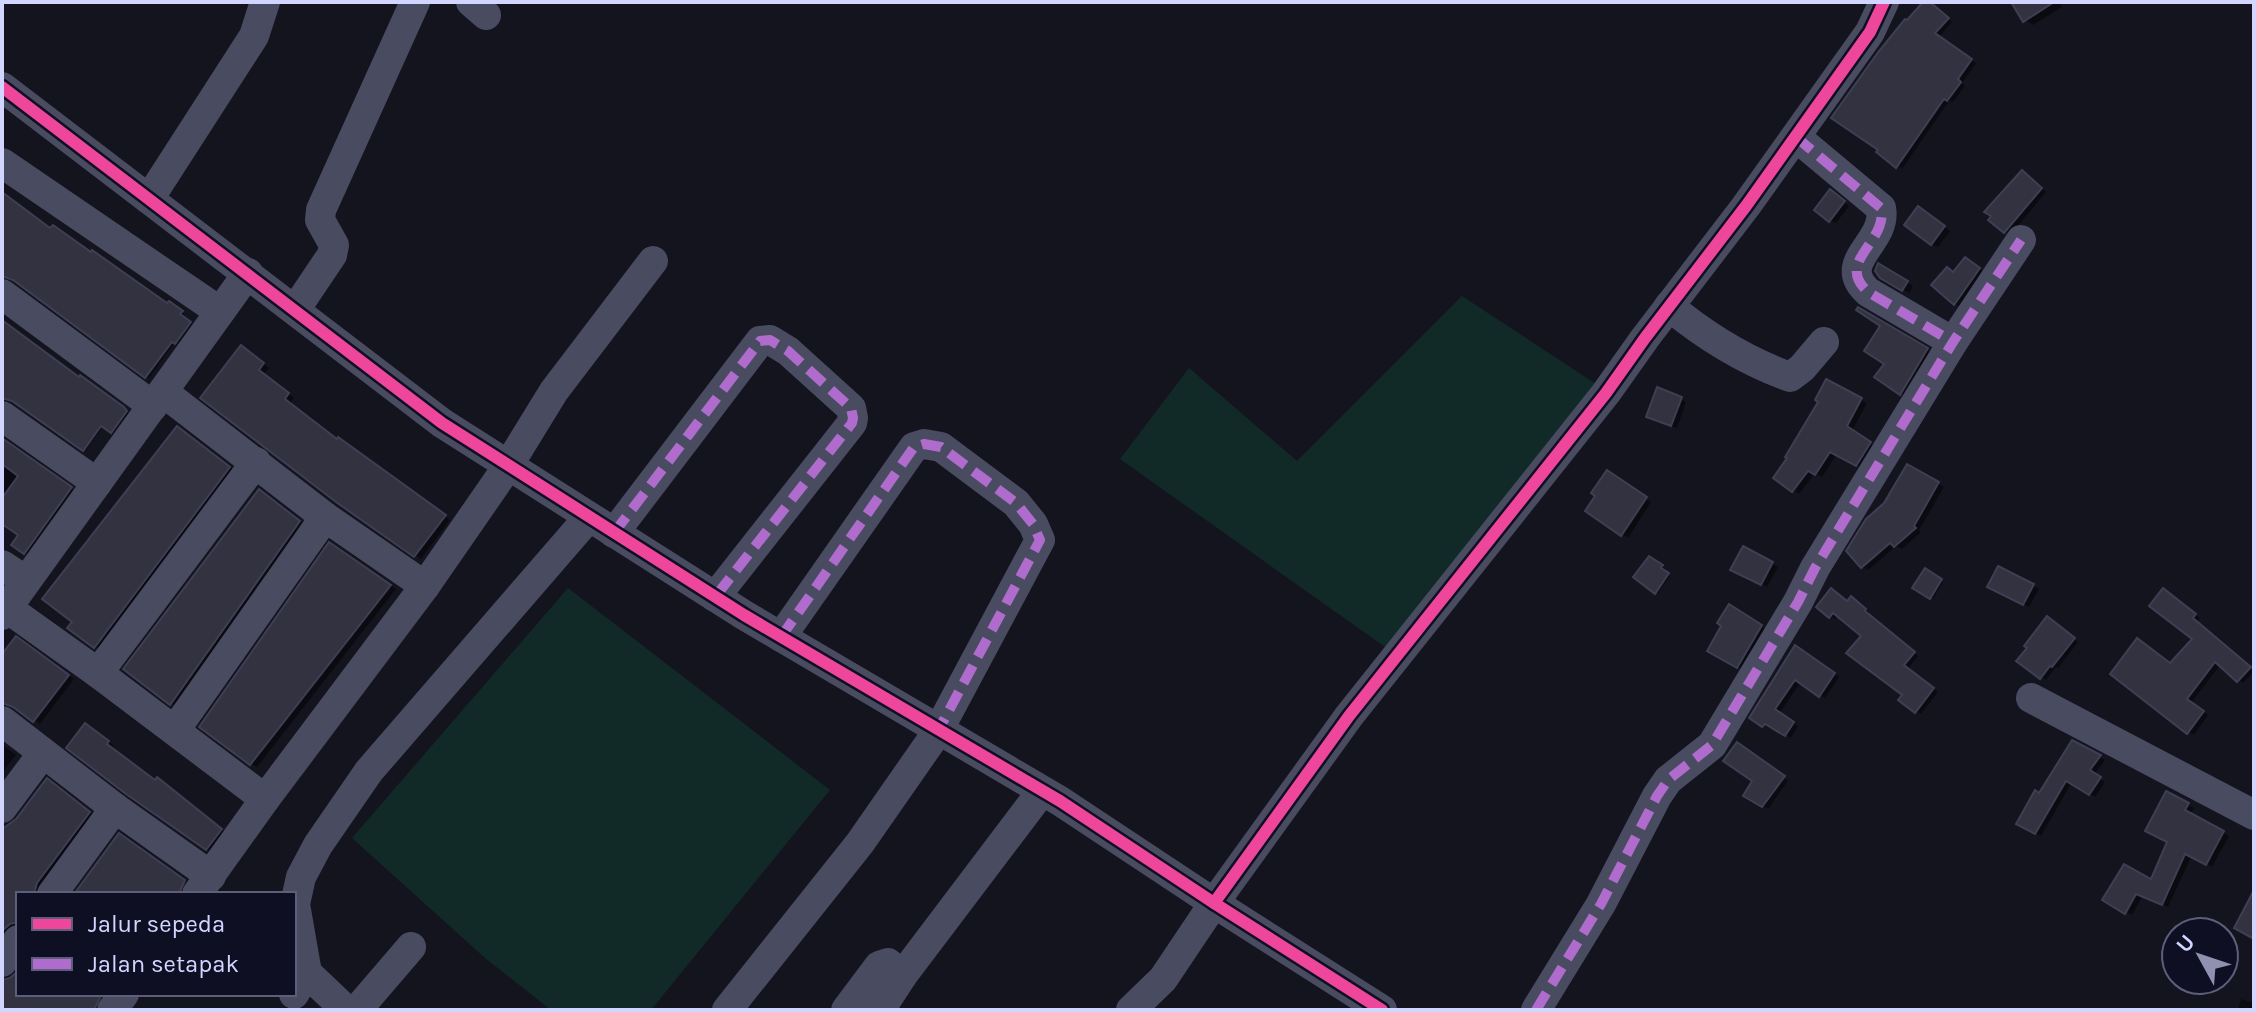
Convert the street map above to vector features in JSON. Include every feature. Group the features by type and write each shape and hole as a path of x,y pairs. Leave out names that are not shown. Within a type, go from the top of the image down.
{"street":[{"path":"149,199 254,36 265,2"},
{"path":"295,310 332,255 334,245 320,220 321,210 415,2"},
{"path":"1131,1010 1163,979 1349,716 1597,404 1796,137 1870,32 1885,3"},
{"path":"2,87 442,423 715,597 1042,791 1381,1010"},
{"path":"1796,137 1881,208 1879,229 1856,267 1855,277 1860,285 1953,342"},
{"path":"2,163 219,311"},
{"path":"1536,1010 1601,904 1657,796 1668,780 1712,745 1798,602 1815,568 1953,342 2021,240"},
{"path":"2,721 115,808 204,885 425,586 508,466 554,391 653,261"},
{"path":"248,273 97,483 14,573 4,611 98,673 265,799"},
{"path":"2,294 256,462 325,517 425,586"},
{"path":"1669,306 1689,323 1739,354 1790,377 1824,342"},
{"path":"296,900 301,877 318,845 369,771 602,525 760,341 770,340 851,408 853,418 715,597"},
{"path":"2,416 97,483"},
{"path":"727,1010 860,843 938,731 1040,540 1033,524 1016,503 941,447 924,444 914,447 781,637"},
{"path":"98,673 256,462"},
{"path":"175,730 325,517"},
{"path":"2031,698 2144,760 2170,770 2254,815"},
{"path":"2,808 43,753"},
{"path":"880,1010 902,976 1042,791"},
{"path":"53,892 115,808"},
{"path":"296,932 298,987 346,1010"},
{"path":"2,962 16,943"},
{"path":"357,1010 411,947"},
{"path":"846,1010 879,966 888,963 902,976"}],"green space":[{"path":"1462,296 1596,384 1385,647 1120,459 1189,368 1297,461"},
{"path":"568,588 830,790 651,1010 551,1010 485,958 352,838"}],"building":[{"path":"1923,2 1930,2 1949,18 1935,33 1972,59 1958,79 1961,82 1947,101 1944,99 1896,168 1876,152 1878,150 1831,118 1879,51"},
{"path":"2011,2 2054,2 2023,22"},
{"path":"2022,170 2042,188 2004,233 1988,220 1991,216 1984,212"},
{"path":"1830,189 1845,201 1829,222 1814,210"},
{"path":"2,192 50,228 53,225 183,311 180,314 191,322 145,378 13,280 2,276"},
{"path":"1918,206 1945,226 1931,245 1904,225"},
{"path":"1965,257 1980,268 1954,305 1931,285 1947,267 1953,272"},
{"path":"1878,263 1908,281 1902,291 1880,278 1875,271"},
{"path":"1858,307 1928,348 1900,395 1874,377 1884,364 1864,351 1880,326 1856,310"},
{"path":"2,320 124,407 127,411 111,433 101,426 83,451 12,401 2,398"},
{"path":"241,345 264,363 259,370 289,393 285,399 446,515 414,557 200,398"},
{"path":"1826,379 1862,398 1847,426 1871,442 1856,466 1830,452 1815,475 1808,471 1792,492 1773,478 1818,402 1815,400"},
{"path":"1657,387 1682,397 1671,426 1646,417"},
{"path":"177,426 230,467 94,648 67,628 72,622 42,599"},
{"path":"2,438 72,487 24,554 11,545 18,535 2,524 2,498 18,476 2,464"},
{"path":"1907,464 1939,482 1914,526 1916,528 1894,547 1890,543 1861,568 1846,551 1866,519 1884,503"},
{"path":"1607,470 1647,497 1621,536 1585,511 1595,496 1591,493"},
{"path":"259,489 300,521 170,705 123,669"},
{"path":"329,542 391,585 250,765 199,727"},
{"path":"1743,546 1773,562 1761,585 1730,570"},
{"path":"1649,556 1669,573 1655,594 1633,577"},
{"path":"1998,566 2034,584 2023,605 1987,587"},
{"path":"1925,568 1942,579 1930,599 1912,588"},
{"path":"1831,588 1847,601 1851,596 1915,652 1904,665 1934,688 1915,713 1898,700 1902,695 1846,653 1861,636 1833,613 1829,618 1816,607"},
{"path":"2163,588 2196,614 2193,618 2251,667 2237,682 2215,662 2187,699 2204,711 2187,734 2110,674 2137,638 2170,663 2192,639 2149,606"},
{"path":"1729,604 1762,625 1737,668 1707,651 1721,626 1717,623"},
{"path":"2047,616 2075,638 2040,679 2016,661"},
{"path":"16,636 69,675 33,722 2,703 2,654"},
{"path":"1795,645 1835,673 1819,697 1795,680 1775,709 1794,722 1785,736 1749,718"},
{"path":"85,723 109,741 107,744 155,780 157,777 222,829 206,850 66,748"},
{"path":"2072,740 2101,755 2090,770 2101,777 2089,795 2066,781 2035,834 2016,824 2035,790 2039,793"},
{"path":"1737,742 1785,776 1762,807 1743,796 1752,781 1723,761"},
{"path":"47,778 90,812 37,883 35,892 16,892 16,922 2,931 2,829 16,819"},
{"path":"2166,791 2189,803 2185,810 2224,831 2206,865 2185,854 2162,905 2136,894 2125,914 2102,900 2124,864 2151,879 2167,842 2145,831"},
{"path":"119,833 185,880 180,892 75,892"},
{"path":"2254,890 2254,939 2240,931 2240,917"},
{"path":"16,973 16,996 101,996 94,1010 2,1010 2,980"}],"marked path":[{"path":"1796,137 1881,208 1877,232 1859,261 1859,281 1868,292 1953,342"},
{"path":"1536,1010 1601,904 1657,796 1668,780 1712,745 1798,602 1815,568 1953,342 2021,240"},
{"path":"614,533 760,341 770,340 788,351 851,408 852,423 715,597"},
{"path":"781,637 914,447 924,444 941,447 1016,503 1033,524 1040,540 938,731"}],"cycle path":[{"path":"1214,903 1349,716 1606,393 1746,206 1870,32 1884,2"},
{"path":"2,87 442,423 744,615 1060,801 1382,1010"}]}
